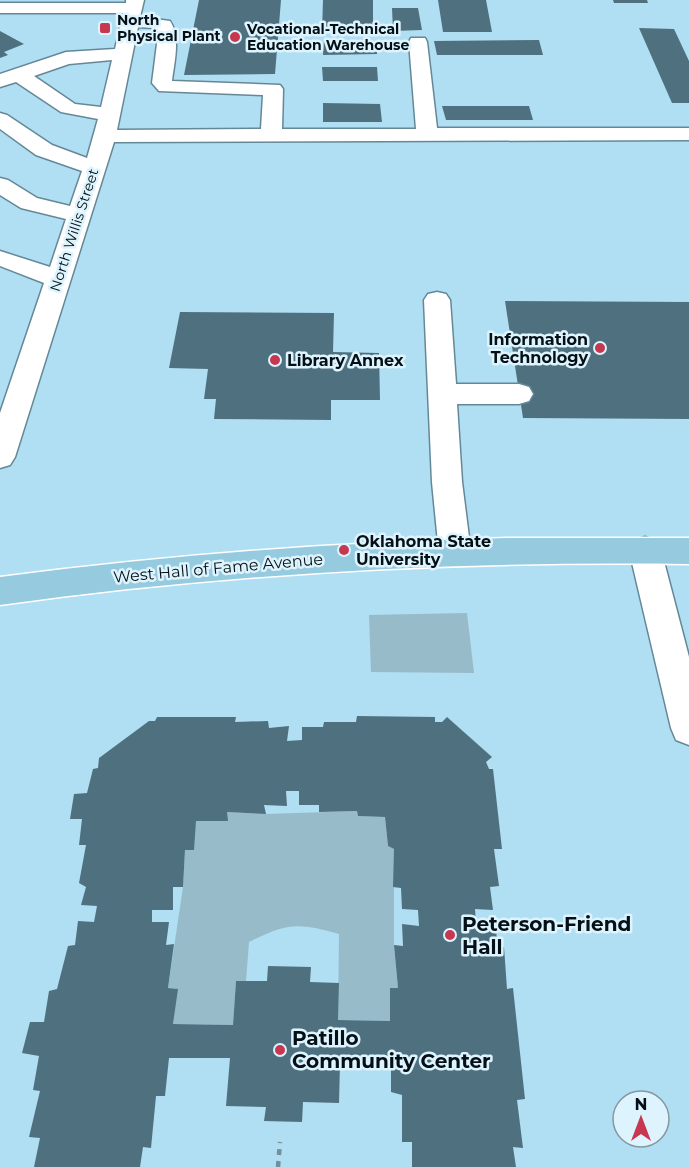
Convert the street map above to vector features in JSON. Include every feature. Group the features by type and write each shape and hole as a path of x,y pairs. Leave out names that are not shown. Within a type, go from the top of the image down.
{"main road":[{"name":"West Hall of Fame Avenue","path":"0,591 203,567 323,558 454,553 689,550"}],"street":[{"path":"0,8 132,10 152,22 164,25 167,36 162,83 166,87 273,89 271,135"},
{"name":"North Willis Street","path":"0,457 13,368 58,279 107,125 132,10"},
{"path":"418,42 427,135"},
{"path":"9,78 66,58 164,64"},
{"path":"9,78 107,125 271,135 689,134"},
{"path":"0,119 44,150 94,168"},
{"path":"0,185 28,203 78,215"},
{"path":"0,258 58,279"},
{"path":"437,300 447,482 454,553"},
{"path":"442,394 519,394"},
{"path":"645,550 689,728"}],"path":[{"path":"278,1167 280,1142"}],"shaded area":[{"name":"Oklahoma State University","path":"0,0 689,0 689,1167 0,1167"},
{"path":"467,613 474,673 371,672 369,615"},
{"path":"357,811 358,816 385,817 388,846 394,849 394,945 398,988 390,988 390,1021 338,1020 339,934 293,926 273,931 249,942 246,981 236,981 233,1025 173,1024 177,989 168,988 183,887 185,850 196,821 227,821 227,812 266,814"}],"building":[{"name":"Vocational-Technical Education Warehouse","path":"199,0 281,0 275,74 184,75"},
{"path":"323,0 373,0 373,32 322,32"},
{"path":"438,0 486,0 492,32 443,32"},
{"path":"613,0 647,0 648,3 614,3"},
{"path":"392,8 418,8 422,30 393,31"},
{"path":"639,28 674,29 689,61 689,103 672,103"},
{"path":"0,31 24,44 4,52 8,55 0,58"},
{"path":"539,40 543,55 437,55 434,41"},
{"path":"324,41 377,41 377,54 323,55"},
{"path":"322,67 377,67 378,81 323,81"},
{"path":"323,103 380,104 382,122 323,122"},
{"path":"442,106 529,106 533,120 446,120"},
{"name":"Information Technology","path":"505,301 689,302 689,419 523,418"},
{"name":"Library Annex","path":"180,312 334,313 333,352 379,353 380,400 331,400 331,420 214,419 216,399 204,399 208,369 169,368"},
{"name":"Peterson-Friend Hall","path":"357,716 435,717 435,722 442,722 447,717 492,757 486,762 489,769 493,769 502,849 494,849 499,886 490,887 493,910 475,909 476,924 496,924 497,947 504,947 507,989 513,988 525,1099 517,1100 523,1148 513,1147 516,1167 412,1167 412,1142 402,1142 402,1095 391,1092 391,1064 340,1064 339,1103 303,1102 302,1122 264,1121 266,1107 226,1106 230,1058 169,1058 165,1096 156,1096 151,1148 143,1147 140,1167 34,1167 40,1138 29,1137 40,1091 33,1090 39,1056 22,1053 30,1022 44,1022 49,991 57,989 68,946 75,945 78,921 94,922 97,906 81,905 86,887 79,883 86,845 79,845 82,819 70,819 74,794 87,793 93,769 98,768 99,758 149,721 155,721 157,717 236,717 235,722 268,721 269,728 289,726 287,741 302,740 302,727 323,727 324,722 356,722","holes":["286,791 299,791 299,805 319,805 319,812 357,811 358,816 385,817 388,846 394,849 393,887 401,888 402,909 418,910 419,926 402,924 403,946 394,945 398,988 390,988 390,1021 338,1020 339,983 310,982 311,967 268,966 267,981 236,981 233,1025 173,1024 178,989 168,988 174,944 166,945 169,922 152,922 152,910 173,910 173,887 183,887 185,850 194,850 196,821 228,821 227,812 266,814 264,805 287,806"]}],"place":[{"name":"North Physical Plant","path":"105,28"},
{"name":"Vocational-Technical Education Warehouse","path":"235,37"},
{"name":"Information Technology","path":"600,348"},
{"name":"Library Annex","path":"275,360"},
{"name":"Oklahoma State University","path":"344,550"},
{"name":"Peterson-Friend Hall","path":"450,935"},
{"name":"Patillo Community Center","path":"280,1050"}]}
